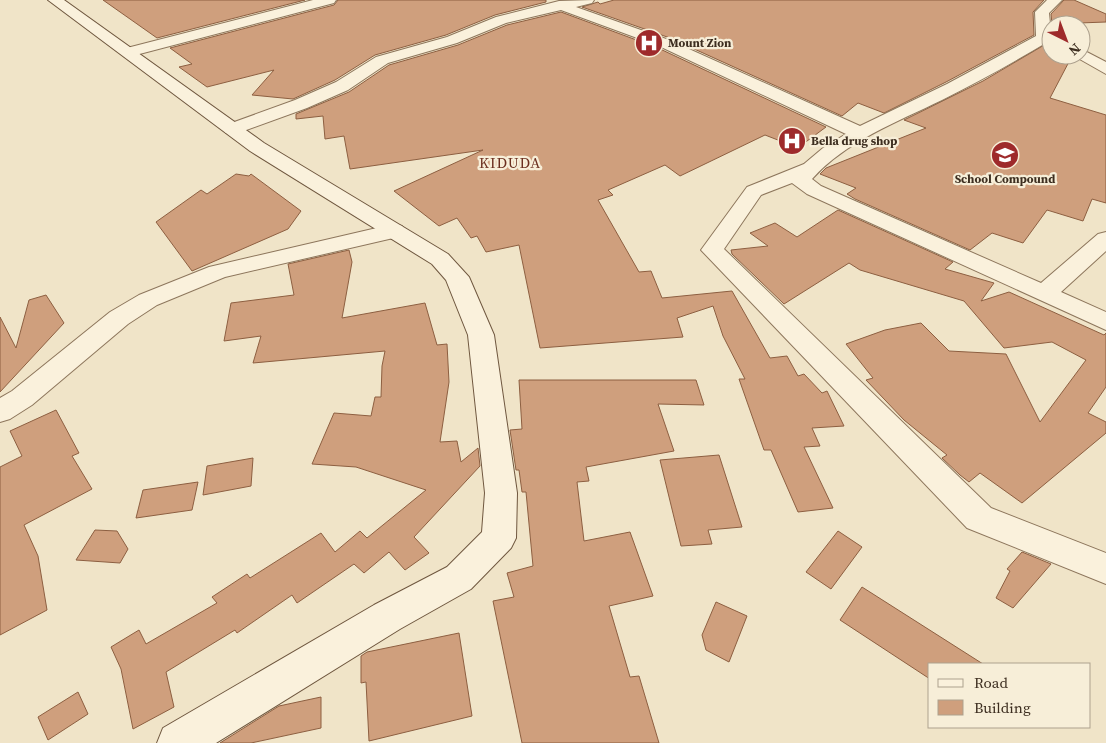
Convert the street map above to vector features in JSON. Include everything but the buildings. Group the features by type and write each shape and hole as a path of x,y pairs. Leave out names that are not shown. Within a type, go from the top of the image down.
{"street":[{"path":"55,0 257,147 440,259 457,277 481,335 501,492 499,538 459,578 387,617 178,743"},
{"path":"128,52 309,2 329,0"},
{"path":"546,0 664,43 860,133"},
{"path":"232,129 301,104 342,86 382,60 452,40 501,20 587,0"},
{"path":"1043,15 1042,12 1055,0"},
{"path":"1041,43 954,88 860,133 808,169 754,191 712,250 979,518 1106,568"},
{"path":"1091,60 1106,69"},
{"path":"808,169 800,180 814,190 1106,322"},
{"path":"0,411 22,398 119,318 148,300 216,272 394,231"},
{"path":"1044,294 1106,239"}],"place":[{"name":"Mount Zion","path":"649,43"},
{"name":"Bella drug shop","path":"792,141"},
{"name":"School Compound","path":"1005,155"}],"district":[{"name":"KIDUDA","path":"510,162"}]}
